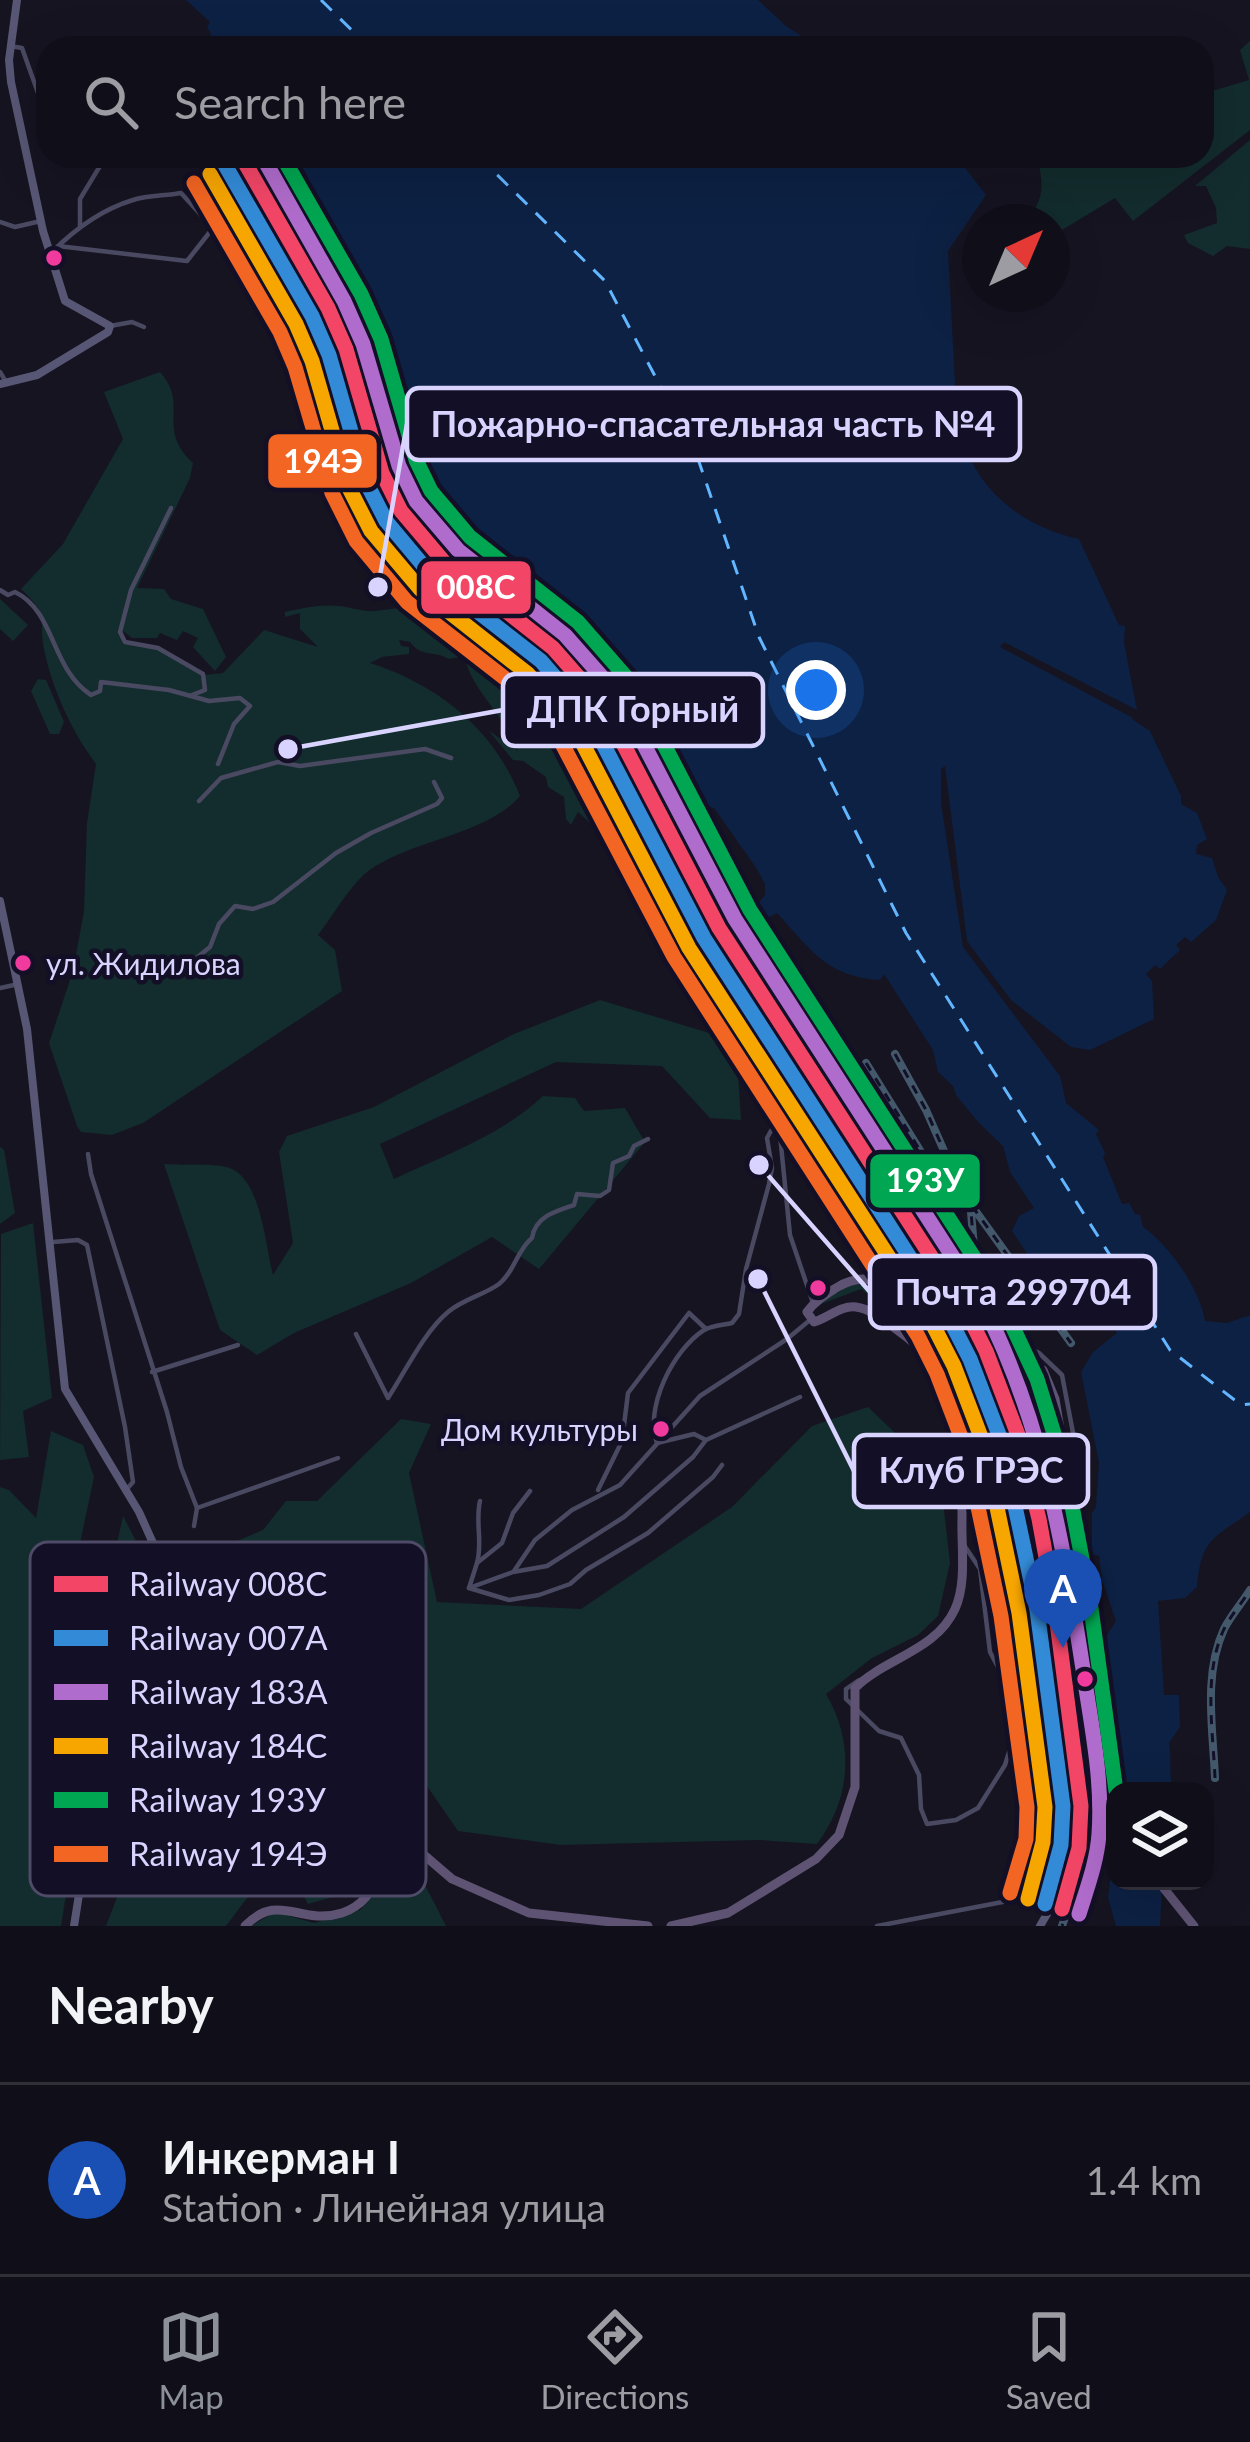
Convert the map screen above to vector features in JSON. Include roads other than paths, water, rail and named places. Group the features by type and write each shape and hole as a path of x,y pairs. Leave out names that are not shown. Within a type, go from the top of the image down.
{"main road":[{"path":"3,383 37,375 110,326 65,301 54,250 41,221 11,82 10,46 17,0"},
{"path":"0,901 20,984 65,1389 152,1542"},
{"path":"671,1926 728,1913 831,1845 845,1823 854,1787 855,1688 925,1643 950,1619 959,1594 963,1446 957,1405 946,1378 908,1337 872,1313 853,1306 820,1321 810,1319 807,1312 850,1280 872,1279 902,1295 941,1338 971,1351 1033,1364 1047,1377 1076,1524 1093,1648 1092,1721 1101,1834 1086,1897 1052,1904 1040,1926"},
{"path":"1098,1768 1106,1794"},
{"path":"1101,1834 1106,1830"},
{"path":"426,1858 452,1880 529,1913 648,1926"},
{"path":"1165,1890 1194,1926"},
{"path":"74,1926 78,1896"},
{"path":"245,1926 262,1910 273,1907 314,1918 358,1906 367,1896"}],"street":[{"path":"10,46 22,48 36,87"},
{"path":"80,227 80,199 99,168"},
{"path":"272,168 321,262 344,294 393,465 409,497 543,624 574,639 668,796 719,841 728,855 732,925 755,966 779,976 793,989 873,1149 968,1302 982,1307 1014,1341 1039,1353 1062,1375 1078,1460 1081,1497 1076,1524"},
{"path":"182,193 213,229 190,260 54,250 80,227 132,200 182,193"},
{"path":"0,222 15,227 41,221"},
{"path":"110,326 132,322 144,327"},
{"path":"0,372 3,383"},
{"path":"171,508 131,590 120,632 125,642 158,648 202,674 205,690 187,695"},
{"path":"0,590 8,595 15,592 34,604 68,675 91,695 100,691 101,682 209,701 240,698 250,706 231,729 218,764"},
{"path":"199,801 221,778 278,762 300,766 425,748 451,758"},
{"path":"184,968 210,946 219,924 235,906 253,909 274,902 371,833 437,804 442,798 434,782"},
{"path":"0,988 20,984"},
{"path":"657,1443 651,1417 656,1394 688,1345 706,1329 732,1323 739,1314 772,1168 767,1138 772,1129 780,1135 790,1235 813,1304"},
{"path":"356,1334 388,1397 400,1372 450,1310 499,1284 544,1218 574,1205 577,1194 600,1196 609,1190 613,1163 648,1139"},
{"path":"88,1154 197,1508 194,1526"},
{"path":"47,1243 78,1240 87,1245 125,1427 133,1482 126,1490"},
{"path":"599,1492 622,1441 628,1393 643,1369 688,1312 706,1329"},
{"path":"514,1572 535,1540 599,1492 611,1493 700,1396 810,1319"},
{"path":"152,1372 238,1345"},
{"path":"471,1588 547,1566 624,1516 693,1457 706,1439 800,1397"},
{"path":"657,1443 694,1434 706,1439"},
{"path":"197,1508 338,1458"},
{"path":"1065,1460 1078,1460"},
{"path":"471,1588 508,1600 570,1585 596,1563 648,1533 722,1465"},
{"path":"477,1564 502,1543 513,1513 530,1491"},
{"path":"471,1588 482,1540 480,1501"},
{"path":"854,1709 878,1731 901,1738 919,1775 921,1809 928,1824 969,1816 978,1808 1005,1766 1019,1720 1015,1699 991,1652 980,1569 962,1541"},
{"path":"877,1926 1013,1900 1052,1904"}],"water":[{"path":"186,0 758,0 802,36 212,36 210,22"},
{"path":"286,168 965,168 986,195 980,204 962,204 962,230 948,251 956,402 950,421 941,428 962,455 969,456 1000,499 1028,520 1079,539 1119,625 1125,626 1137,710 1132,719 1150,731 1181,804 1197,813 1207,839 1197,845 1196,854 1212,858 1227,890 1216,920 1191,942 1185,937 1176,945 1180,950 1160,969 1155,965 1146,974 1152,981 1154,1019 1090,1050 1071,1047 1011,1000 967,941 945,766 941,769 941,803 963,947 1060,1076 1066,1103 1099,1130 1103,1157 1122,1204 1129,1203 1143,1227 1182,1269 1205,1321 1227,1323 1250,1315 1250,1512 1218,1534 1206,1549 1197,1587 1185,1598 1158,1601 1164,1695 1179,1695 1180,1727 1169,1743 1172,1782 1116,1782 1106,1735 1111,1672 1104,1640 1116,1621 1099,1556 1092,1554 1099,1463 1081,1372 1093,1352 1117,1333 1075,1268 1048,1285 1012,1231 1019,1216 1034,1208 1010,1172 1003,1146 938,1072 933,1050 884,974 880,980 862,978 833,967 777,913 769,917 772,922 745,934 739,927 765,895 765,884 714,808 682,797 652,746 658,740 636,717 618,680 604,664 609,661 606,656 599,658 575,622 553,610 557,603 542,591 535,599 444,523 414,488 393,446 376,370 390,351 359,286 340,278 307,221 309,214"},
{"path":"1109,1890 1162,1890 1160,1926 1116,1926"}],"railway":[{"path":"469,588 551,650 600,707 716,930 962,1310 980,1342 1009,1424"},
{"path":"895,1054 926,1110 971,1212 977,1283 990,1338"},
{"path":"866,1063 944,1189"},
{"path":"972,1206 1071,1343"},
{"path":"1020,1430 1040,1498 1089,1815 1083,1864 1062,1926"},
{"path":"1215,1778 1213,1665 1224,1629 1250,1590"}],"rail line":[{"name":"007А","path":"227,168 312,316 329,355 365,480 386,521 432,576 541,661 588,715 704,938 949,1318 970,1359 1001,1440 1037,1610 1063,1806 1061,1845 1045,1904"},
{"name":"008С","path":"248,168 328,308 346,349 382,473 401,511 445,563 553,648 603,705 719,928 965,1309 986,1351 1018,1435 1055,1607 1081,1806 1079,1848 1062,1909"},
{"name":"183А","path":"269,168 344,301 363,344 399,466 416,501 458,550 565,635 618,695 735,919 980,1299 1001,1343 1034,1433 1058,1526 1096,1752 1099,1834 1079,1914"},
{"name":"193У","path":"289,168 361,294 381,339 416,460 431,491 470,537 578,622 633,685 750,910 997,1293 1037,1379 1065,1469 1090,1601 1115,1782"},
{"name":"184С","path":"210,174 296,324 312,361 348,486 371,531 420,589 528,674 573,725 689,948 934,1327 954,1366 984,1445 1019,1613 1045,1807 1043,1842 1028,1899"},
{"name":"194Э","path":"194,183 280,332 332,493 356,541 407,602 516,687 558,736 674,957 918,1336 937,1374 966,1450 1001,1616 1027,1807 1026,1839 1010,1893"}],"place":[{"name":"Пожарно-спасательная часть №4","path":"378,587"},
{"name":"ДПК Горный","path":"288,749"},
{"name":"ул. Жидилова","path":"23,963"},
{"name":"Почта 299704","path":"759,1165"},
{"name":"Клуб ГРЭС","path":"758,1279"},
{"name":"Дом культуры","path":"661,1429"},
{"name":"Инкерман I","path":"1063,1648"}]}
